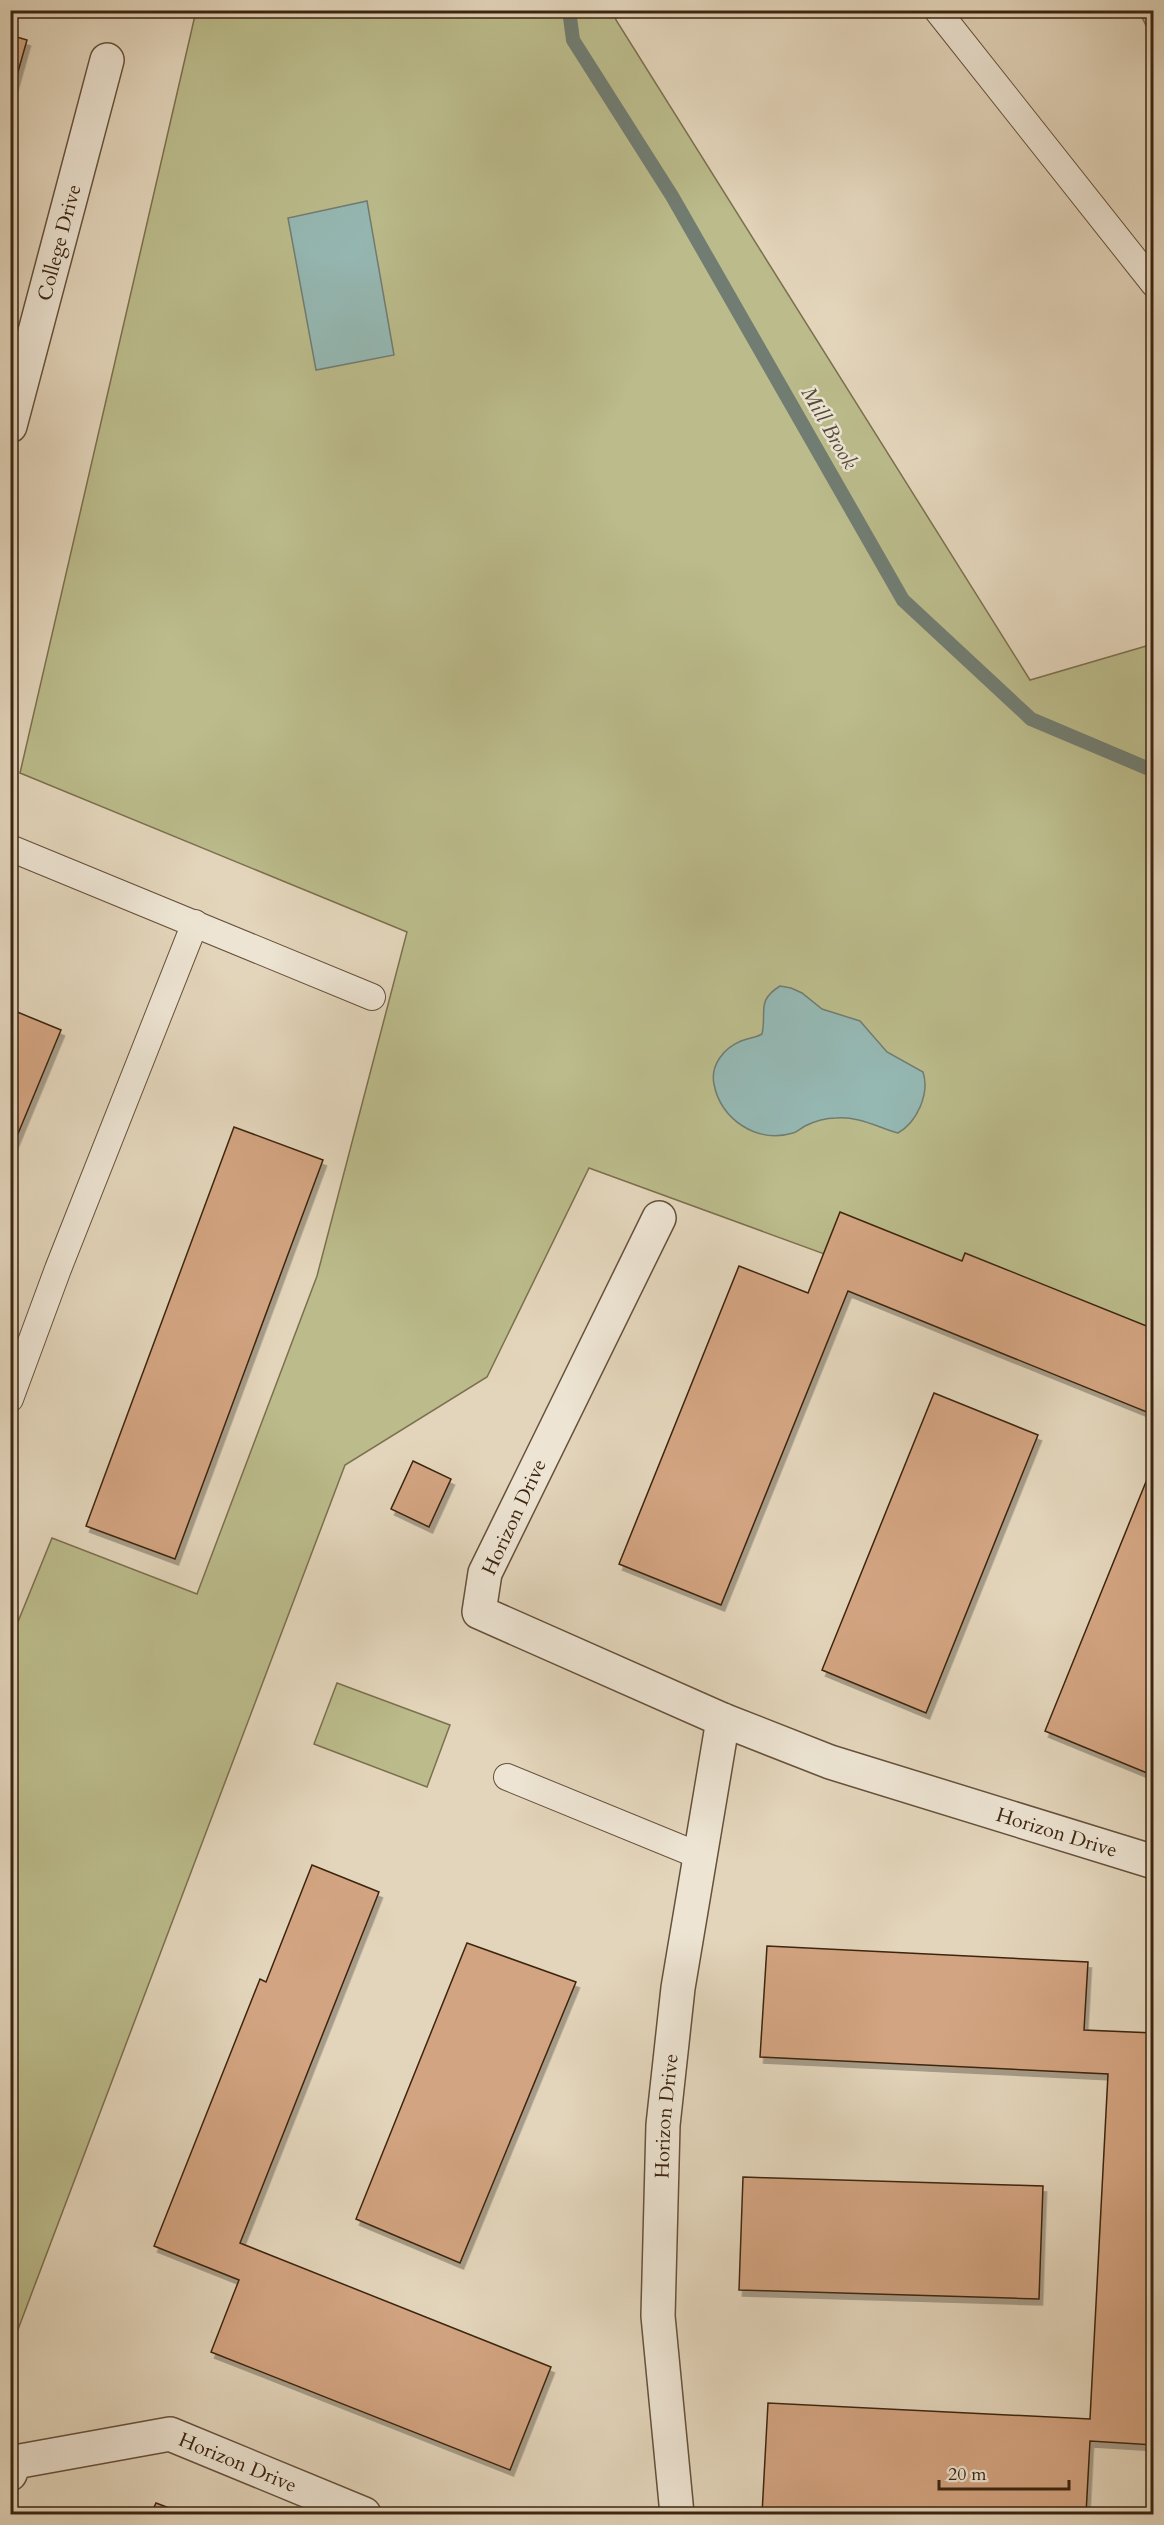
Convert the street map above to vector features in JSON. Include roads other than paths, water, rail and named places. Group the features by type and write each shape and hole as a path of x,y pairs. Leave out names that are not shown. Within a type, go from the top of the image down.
{"street":[{"name":"College Drive","path":"10,426 107,60"},
{"name":"Horizon Drive","path":"658,1218 485,1573 479,1612 723,1720 830,1762 1154,1863"},
{"name":"Horizon Drive","path":"677,2514 658,2316 663,2126 678,1988 723,1720"},
{"name":"Horizon Drive","path":"10,2474 15,2462 170,2434 364,2514"}],"lane":[{"path":"937,10 1154,284"},
{"path":"10,848 372,997"},
{"path":"10,1399 58,1269 195,923"},
{"path":"507,1777 700,1856"}],"water":[{"path":"367,201 394,355 316,370 288,218"},
{"path":"780,986 802,993 822,1009 860,1021 887,1052 923,1072 925,1089 923,1098 916,1115 905,1128 898,1133 860,1120 832,1118 812,1123 793,1133 766,1135 742,1126 732,1118 718,1097 714,1084 716,1064 735,1044 762,1034 765,1002"}],"waterway":[{"name":"Mill Brook","path":"569,10 573,40 672,196 903,600 1031,719 1154,771"}]}
